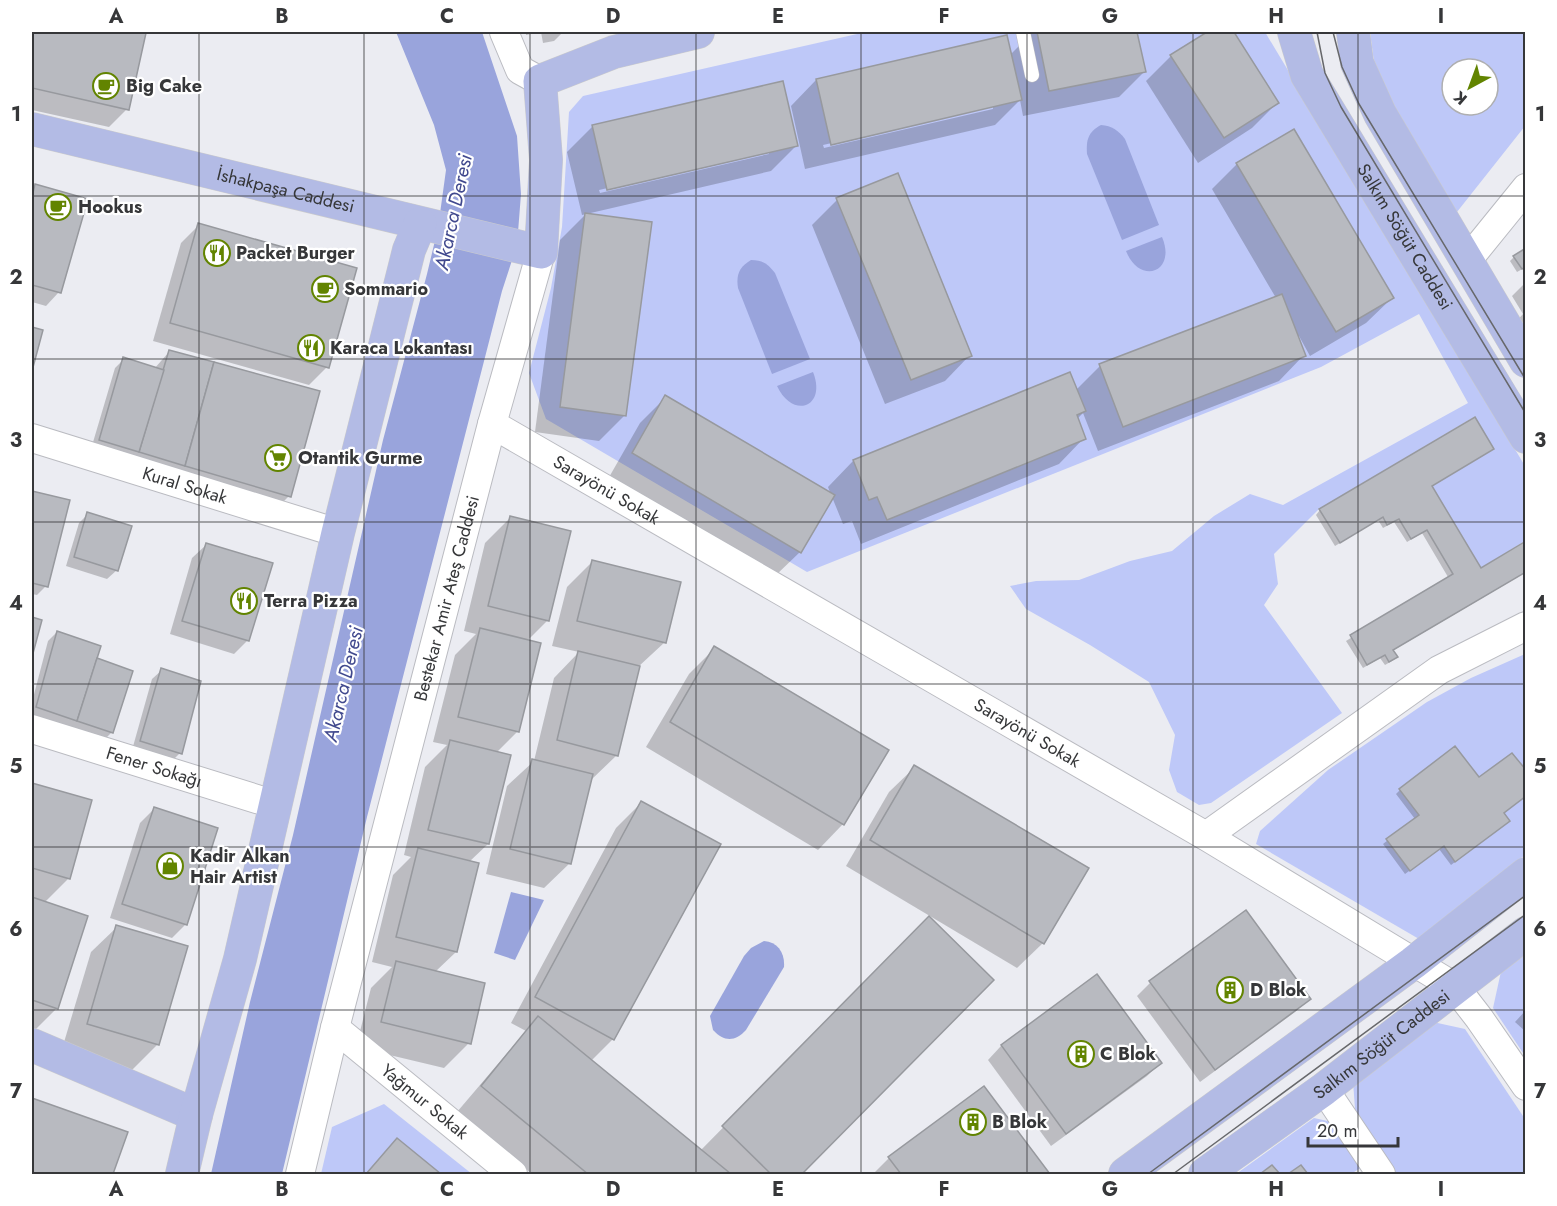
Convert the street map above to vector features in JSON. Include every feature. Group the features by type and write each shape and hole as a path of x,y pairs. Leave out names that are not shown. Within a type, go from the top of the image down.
{"main road":[{"path":"540,81 614,52 698,32"},
{"name":"Salkım Söğüt Caddesi","path":"1294,32 1307,75 1526,437"},
{"path":"1335,32 1355,47 1380,114 1526,361"},
{"name":"Bestekar Amir Ateş Caddesi","path":"529,248 546,160 540,81"},
{"name":"İshakpaşa Caddesi","path":"32,129 429,226 529,248"},
{"path":"182,1174 196,1115 240,959 338,533 409,250 429,226"},
{"path":"1125,1174 1413,963 1526,874"},
{"name":"Salkım Söğüt Caddesi","path":"1206,1174 1324,1089 1526,933"},
{"path":"32,1045 196,1115"}],"street":[{"path":"504,32 520,70 540,81"},
{"path":"1466,262 1526,188"},
{"name":"Bestekar Amir Ateş Caddesi","path":"300,1174 335,1028 492,424 529,248"},
{"name":"Sarayönü Sokak","path":"492,424 1206,836 1455,987 1526,1086"},
{"name":"Kural Sokak","path":"32,438 338,533"},
{"path":"1206,836 1439,670 1526,627"},
{"name":"Fener Sokağı","path":"32,729 276,805"},
{"name":"Yağmur Sokak","path":"335,1028 513,1174"},
{"path":"1324,1089 1381,1174"}],"lane":[{"path":"1023,32 1032,75"}],"shaded area":[{"path":"866,32 1265,32 1525,466 1525,541 1481,568 1432,486 1494,449 1474,417 1319,509 1274,554 1278,584 1264,605 1342,713 1211,803 1199,805 1177,792 1169,770 1175,735 1149,682 1026,609 1010,586 1036,581 1079,580 1130,561 1172,551 1214,516 1250,494 1283,505 1468,403 1419,314 1321,367 807,572 546,419 529,373 551,288 562,227 569,112 583,96"},
{"path":"1370,32 1525,32 1525,126 1453,217 1377,85"},
{"path":"1525,654 1525,855 1419,939 1256,844 1260,831 1328,770 1427,702 1471,678"},
{"path":"1525,949 1525,1056 1493,1008 1502,967"},
{"path":"1433,1022 1465,1029 1525,1119 1525,1174 1397,1174 1355,1109 1353,1081"},
{"path":"384,1104 472,1174 321,1174 332,1127"},
{"path":"1314,1118 1332,1122 1362,1167 1351,1174 1236,1174"}],"water":[{"name":"Akarca Deresi","path":"396,32 482,32 517,136 521,194 517,245 502,291 367,817 282,1174 211,1174 250,1002 293,835 383,440 438,228 446,170 434,125"},
{"path":"1101,125 1114,129 1125,139 1159,225 1122,240 1087,154 1089,137"},
{"path":"1162,237 1165,259 1161,266 1147,271 1132,262 1126,251"},
{"path":"751,260 765,263 775,273 810,359 772,374 738,288 739,272"},
{"path":"813,372 816,394 806,405 799,406 791,403 777,386"},
{"path":"511,892 544,900 515,960 494,953"},
{"path":"764,941 780,949 784,967 746,1030 738,1037 730,1039 721,1037 713,1030 710,1016 744,956 751,948"}],"building":[{"path":"32,32 146,33 129,110 32,88"},
{"path":"1037,32 1137,32 1146,72 1049,91"},
{"path":"1207,32 1234,32 1279,103 1224,138 1170,55"},
{"path":"1007,35 1022,100 831,145 816,79"},
{"path":"783,81 798,146 607,190 592,125"},
{"path":"1294,129 1394,298 1336,332 1236,163"},
{"path":"898,173 972,356 911,380 836,198"},
{"path":"35,184 88,199 61,293 32,285 32,197"},
{"path":"585,213 652,222 626,416 560,407"},
{"path":"198,223 357,268 329,368 170,323"},
{"path":"1526,248 1526,267 1522,269 1513,256"},
{"path":"1282,294 1306,356 1123,427 1099,364"},
{"path":"32,327 43,330 32,371"},
{"path":"169,350 214,362 185,466 139,452"},
{"path":"123,357 164,370 139,452 99,440"},
{"path":"214,362 320,391 291,497 185,466"},
{"path":"1070,372 1086,411 1077,415 1086,439 887,520 877,497 869,500 853,460"},
{"path":"665,395 835,495 801,553 632,453"},
{"path":"1475,417 1494,449 1432,486 1481,568 1526,541 1526,572 1393,650 1398,657 1389,662 1385,655 1367,665 1350,635 1453,574 1427,530 1411,539 1399,519 1387,525 1383,517 1340,543 1319,509"},
{"path":"32,491 70,500 48,587 32,583"},
{"path":"87,512 132,526 118,571 74,557"},
{"path":"510,516 571,531 549,621 488,606"},
{"path":"206,543 273,563 249,641 182,621"},
{"path":"592,560 681,582 666,643 577,621"},
{"path":"32,617 42,620 32,657"},
{"path":"480,628 541,643 519,732 458,717"},
{"path":"57,631 101,646 77,721 36,707"},
{"path":"714,646 889,750 844,825 670,722"},
{"path":"578,651 640,666 618,756 557,740"},
{"path":"97,658 133,671 113,733 77,721"},
{"path":"161,668 201,681 182,754 140,741"},
{"path":"450,740 511,755 489,844 428,830"},
{"path":"1455,746 1479,777 1512,753 1526,770 1526,796 1504,813 1510,821 1455,862 1444,846 1410,871 1386,839 1419,815 1399,789"},
{"path":"532,759 593,774 571,864 510,849"},
{"path":"914,765 1089,868 1044,944 870,840"},
{"path":"32,783 92,800 70,879 32,868"},
{"path":"641,801 721,844 614,1040 535,997"},
{"name":"Kadir Alkan Hair Artist","path":"154,807 218,828 187,925 122,904"},
{"path":"418,848 479,863 457,952 396,937"},
{"path":"32,897 88,916 58,1009 32,1000"},
{"name":"D Blok","path":"1246,910 1311,999 1215,1070 1149,981"},
{"path":"929,916 994,980 802,1174 771,1174 722,1126"},
{"path":"116,925 188,946 159,1045 87,1024"},
{"path":"396,961 485,983 471,1044 381,1022"},
{"name":"C Blok","path":"1097,974 1162,1063 1066,1134 1001,1045"},
{"path":"538,1016 731,1174 588,1174 481,1086"},
{"name":"B Blok","path":"984,1086 1050,1174 901,1174 888,1157"},
{"path":"32,1098 128,1132 113,1174 32,1174"},
{"path":"397,1138 441,1174 366,1174"},
{"path":"1272,1165 1280,1174 1260,1174"},
{"path":"1301,1165 1308,1174 1288,1174"}],"tram line":[{"path":"1317,32 1325,73 1341,107 1526,414"},
{"path":"1333,32 1342,67 1359,104 1526,380"},
{"path":"1148,1174 1526,895"},
{"path":"1173,1174 1526,914"}],"place":[{"name":"Big Cake","path":"106,86"},
{"name":"Hookus","path":"58,207"},
{"name":"Packet Burger","path":"217,253"},
{"name":"Sommario","path":"325,289"},
{"name":"Karaca Lokantası","path":"311,348"},
{"name":"Otantik Gurme","path":"278,458"},
{"name":"Terra Pizza","path":"244,601"},
{"name":"Kadir Alkan Hair Artist","path":"170,866"},
{"name":"D Blok","path":"1230,990"},
{"name":"C Blok","path":"1081,1054"},
{"name":"B Blok","path":"973,1122"}]}
